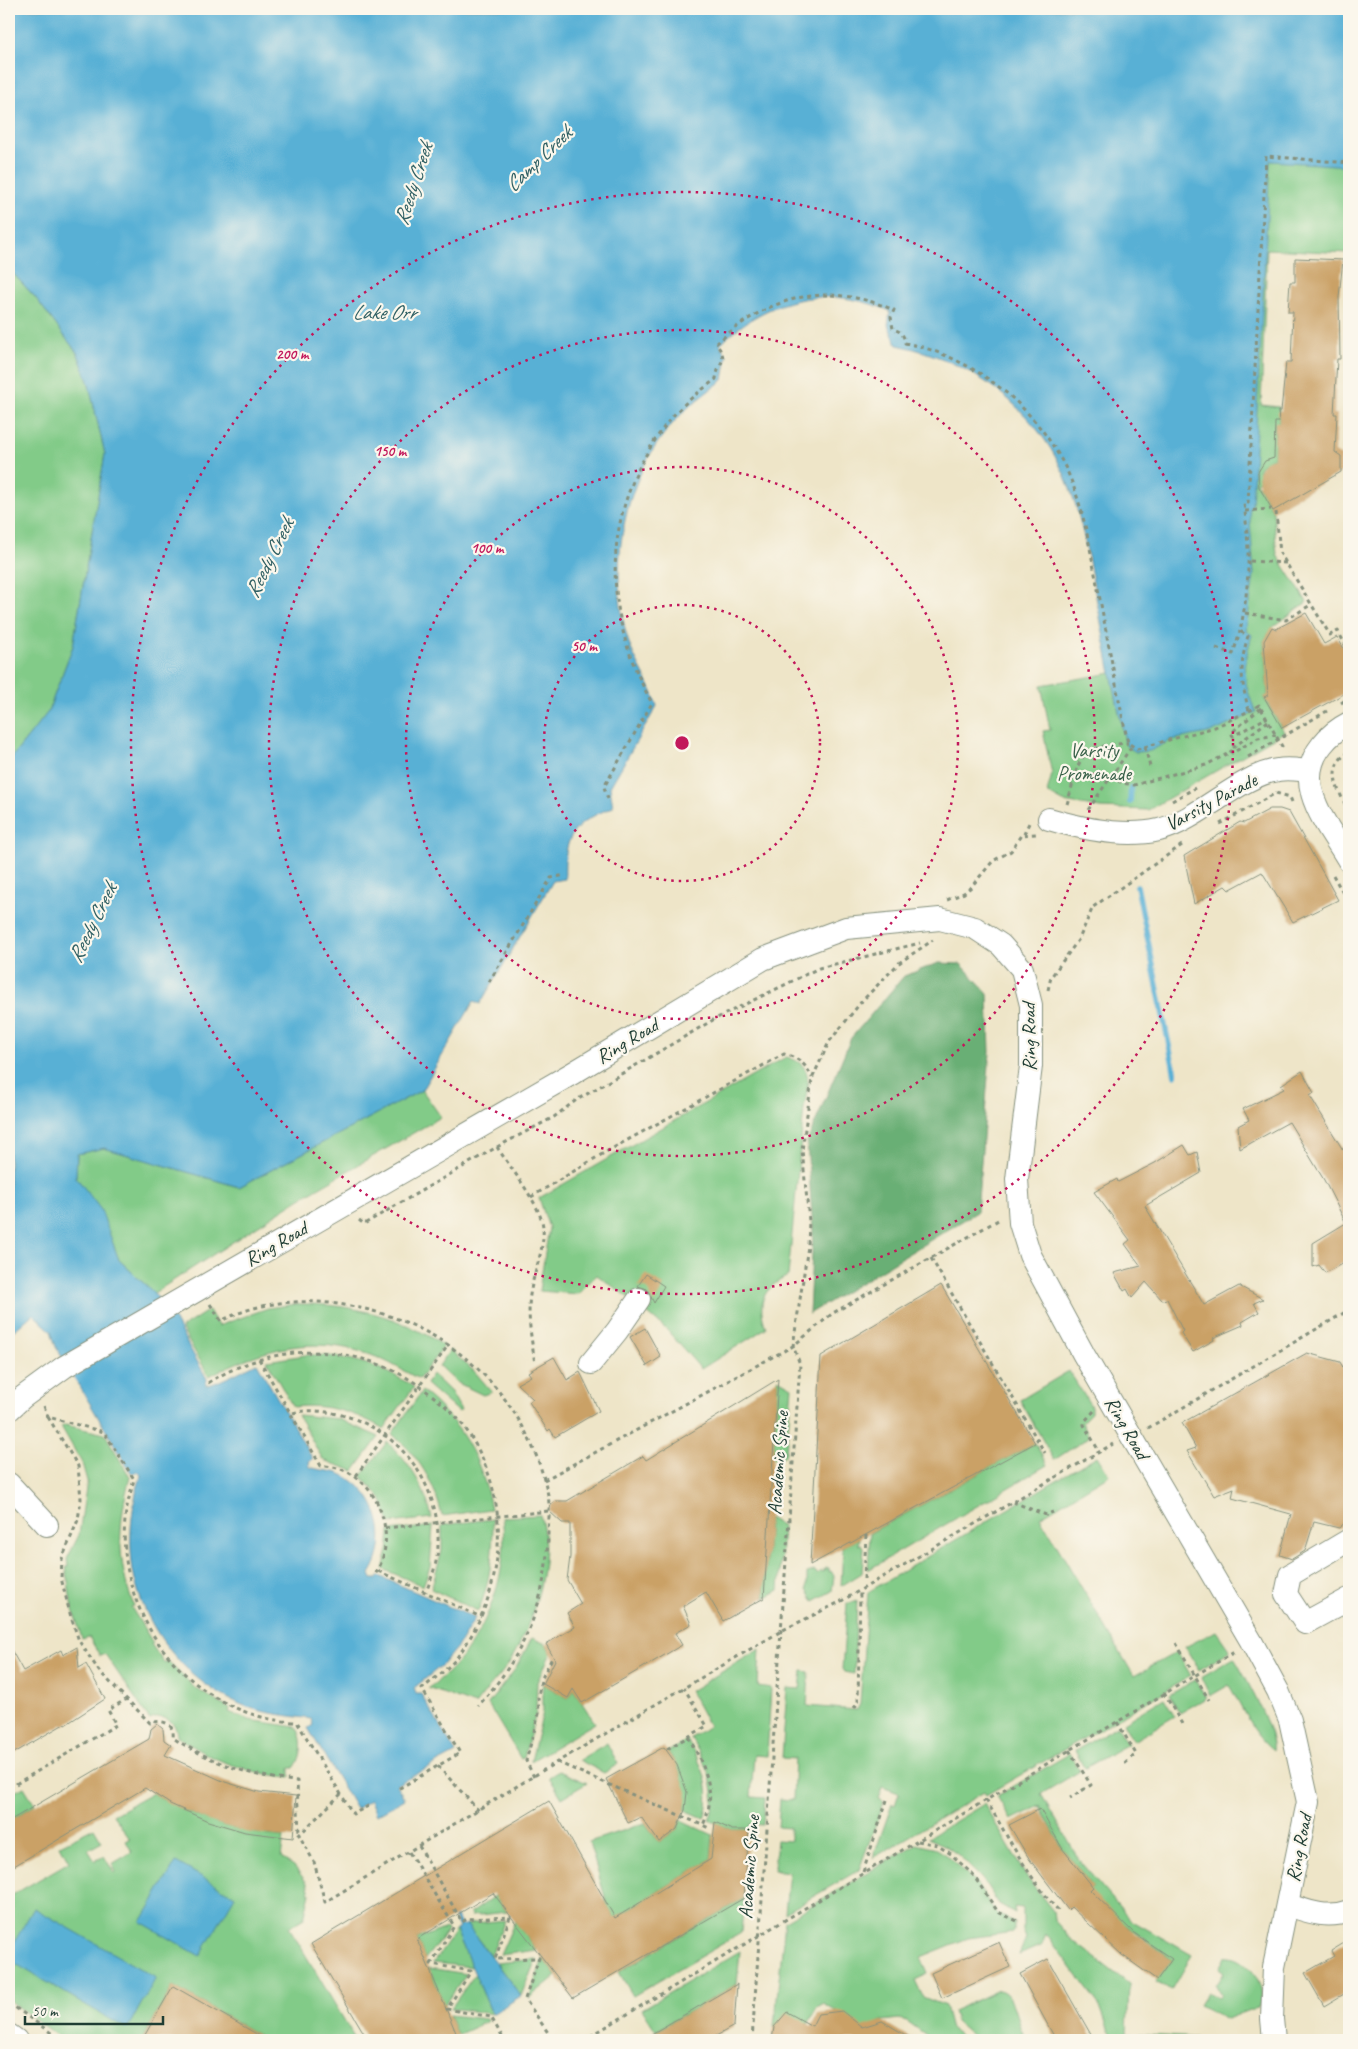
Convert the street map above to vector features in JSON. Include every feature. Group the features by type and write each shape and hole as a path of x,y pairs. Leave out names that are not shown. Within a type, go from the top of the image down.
{"street":[{"path":"1349,723 1324,743 1314,756 1309,771 1312,798 1349,861"},
{"name":"Varsity Parade","path":"1049,819 1078,827 1123,832 1159,830 1181,821 1267,773 1287,769 1309,771"},
{"name":"Ring Road","path":"9,1410 23,1397 64,1367 573,1073 763,959 846,928 940,919 975,928 1001,945 1022,969 1031,1005 1031,1066 1017,1179 1020,1223 1039,1276 1251,1641 1278,1691 1290,1720 1308,1802 1288,1906 1274,1966 1272,2019 1274,2040"},
{"path":"591,1363 617,1331 639,1299"},
{"path":"9,1484 47,1525"},
{"path":"1349,1540 1290,1575 1286,1594 1305,1623 1349,1598"},
{"path":"1288,1906 1325,1916 1349,1911"},
{"path":"9,2035 16,2040"}],"path":[{"path":"1216,648 1233,654 1244,613 1250,561 1244,504 1248,503 1266,156 1349,163"},
{"path":"608,799 604,787 652,703 640,680 625,642 616,604 615,566 619,533 630,487 646,456 669,422 693,397 716,379 717,371 723,362 724,356 716,344 734,326 761,310 783,301 817,295 855,297 876,302 894,310 891,317 892,329 898,330 904,336 905,343 926,347 960,362 993,382 1026,411 1049,439 1068,473 1083,514 1128,743 1137,749 1145,747 1172,737 1215,727 1259,706 1261,708"},
{"path":"1245,511 1271,509"},
{"path":"1276,512 1280,553 1330,635 1338,631 1349,652"},
{"path":"1250,561 1286,563"},
{"path":"1244,613 1286,620 1312,604"},
{"path":"1240,631 1248,636 1241,658 1241,672 1249,711"},
{"path":"1245,758 1277,737 1349,698"},
{"path":"1261,708 1285,752"},
{"path":"1261,708 1231,733 1233,736 1267,719"},
{"path":"1231,752 1230,750 1267,719"},
{"path":"1111,776 1116,780 1134,786 1206,765 1258,738 1277,737"},
{"path":"1072,810 1065,808 1079,760 1084,754 1100,747 1128,743"},
{"path":"1087,812 1132,746"},
{"path":"1145,747 1150,767"},
{"path":"1349,752 1338,760 1334,768 1336,787 1349,811"},
{"path":"1170,802 1203,783"},
{"path":"1080,811 1097,813"},
{"path":"1031,1005 1042,1005 1046,1002 1051,977 1079,939 1093,907 1182,845"},
{"path":"489,982 551,878 565,875"},
{"name":"Academic Spine","path":"497,1147 554,1117 584,1096 754,998 819,968 934,939 930,944 899,963 862,1001 829,1042 812,1079 802,1150 810,1222 793,1346 800,1364 752,2040"},
{"path":"531,1198 604,1153 784,1054 796,1057 808,1067 812,1079"},
{"path":"364,1224 497,1147 531,1198 543,1226 539,1259 530,1295 530,1326 535,1364"},
{"path":"544,1480 793,1346 833,1313 1002,1218"},
{"path":"931,1258 1045,1453"},
{"path":"209,1303 221,1321 261,1306 280,1302 309,1301 369,1309 405,1321 449,1344 489,1379 513,1412 530,1441 548,1496 548,1558 535,1614 509,1670 478,1706"},
{"path":"42,1401 48,1417 78,1466 81,1500 78,1520 62,1559 61,1578 79,1642 99,1671 126,1699 150,1723 158,1720 166,1722 171,1727 173,1738 205,1758 258,1776 297,1781 299,1835 314,1862 325,1902 557,1762 782,1630 860,1590 1114,1443 1132,1437 1349,1310"},
{"path":"356,1476 449,1344"},
{"path":"9,1353 13,1348"},
{"path":"208,1383 223,1373 259,1359 294,1352 329,1352 385,1366 405,1375 420,1385 449,1409 469,1433 484,1460 498,1514 498,1544 494,1585 481,1617 457,1658 422,1689 460,1753 398,1789"},
{"path":"259,1359 293,1413 321,1466 345,1470 356,1476 376,1499 385,1528 384,1552 378,1571 374,1576"},
{"path":"293,1413 307,1410 346,1416 386,1436 409,1456 419,1470 431,1495 437,1521 437,1559 426,1592"},
{"path":"48,1417 104,1432 134,1479 125,1518 128,1573 144,1617 170,1658 204,1690 231,1706 269,1719 297,1722 353,1814 372,1804"},
{"path":"1094,1443 1099,1452"},
{"path":"1013,1502 1046,1515 1053,1512"},
{"path":"385,1528 498,1514 549,1511"},
{"path":"864,1579 866,1534"},
{"path":"378,1571 481,1617"},
{"path":"854,1708 858,1703 860,1590"},
{"path":"584,2040 1164,1693 1196,1676 1251,1641"},
{"path":"1176,1643 1208,1700"},
{"path":"534,1777 526,1761 539,1713 538,1696 541,1680 553,1656"},
{"path":"667,1749 707,1726 684,1688"},
{"path":"1164,1693 1182,1724"},
{"path":"9,1788 116,1725 108,1710 126,1699"},
{"path":"1117,1722 1136,1754 1122,1766"},
{"path":"688,1737 701,1759 710,1789 708,1815 704,1825"},
{"path":"1070,1750 1090,1785 1070,1798"},
{"path":"557,1762 709,1828"},
{"path":"438,1766 479,1810"},
{"path":"299,1835 341,1794"},
{"path":"863,1873 887,1800"},
{"path":"986,1800 1018,1858 1045,1896 1062,1913"},
{"path":"916,1842 925,1841 951,1854 973,1875 998,1912 1017,1920"},
{"path":"419,1846 462,1922 468,1919 510,1917 495,1959 539,1958 525,1999 553,2040"},
{"path":"409,1852 454,1926 431,1964 471,1971 448,2009 491,2017 504,2040"},
{"path":"9,2003 60,2040"}],"green space":[{"name":"Varsity Promenade","path":"1260,149 1349,159 1349,253 1267,249 1261,405 1279,407 1279,422 1275,423 1274,458 1266,461 1261,466 1259,469 1260,480 1256,482 1273,511 1277,555 1307,602 1273,627 1264,641 1268,695 1264,698 1284,732 1148,810 1100,808 1063,802 1047,793 1052,774 1043,731 1050,730 1041,685 1118,672 1237,690"},
{"path":"9,269 35,297 78,354 88,381 105,454 73,646 48,712 9,761"},
{"path":"939,963 961,964 988,993 990,1052 977,1212 809,1314 813,1231 807,1142 851,1038 904,976"},
{"path":"786,1057 802,1065 808,1084 788,1276 773,1285 764,1296 762,1310 766,1328 701,1369 667,1330 632,1300 597,1275 578,1294 539,1291 549,1228 539,1198"},
{"path":"422,1090 441,1117 299,1199 154,1293 119,1260 76,1177 77,1154 104,1148 239,1187"},
{"path":"297,1304 335,1306 374,1313 410,1327 444,1346 419,1379 371,1355 350,1349 308,1345 268,1352 248,1358 209,1376 181,1328 209,1310 218,1326 268,1308"},
{"path":"450,1350 475,1372 492,1392 483,1395 456,1382 439,1366"},
{"path":"305,1355 334,1356 362,1362 389,1373 414,1387 384,1429 363,1418 340,1410 317,1406 293,1407 267,1361"},
{"path":"1069,1371 1091,1406 1091,1413 1082,1422 1089,1437 1054,1460 1020,1400"},
{"path":"432,1374 451,1392 461,1410 458,1412 426,1384"},
{"path":"778,1379 792,1387 785,1456 776,1460 773,1457"},
{"path":"422,1391 448,1416 468,1443 482,1474 491,1509 442,1516 435,1492 424,1470 402,1442 392,1434"},
{"path":"298,1415 338,1419 379,1437 354,1471 323,1460"},
{"path":"65,1425 105,1434 130,1477 121,1526 124,1573 134,1606 131,1607 153,1643 151,1644 164,1663 168,1662 195,1688 230,1709 229,1712 249,1720 296,1727 300,1736 301,1753 297,1764 294,1768 290,1768 290,1777 260,1773 216,1759 189,1745 177,1736 172,1722 160,1717 150,1720 105,1654 100,1656 89,1637 82,1639 71,1603 66,1567 68,1567 67,1559 79,1535 87,1481 82,1463 62,1428"},
{"path":"387,1442 416,1476 432,1518 390,1523 381,1498 361,1476"},
{"path":"1035,1443 1047,1465 868,1570 870,1533"},
{"path":"1097,1456 1109,1475 1040,1517 1134,1676 1177,1652 1191,1676 986,1795 984,1792 873,1858 892,1804 895,1805 899,1793 882,1787 878,1799 884,1802 859,1870 785,1913 789,1872 774,1870 777,1840 790,1841 790,1828 778,1827 780,1799 793,1800 795,1759 782,1758 787,1688 800,1689 802,1671 809,1672 807,1706 857,1710 860,1704 868,1592"},
{"path":"540,1515 544,1533 545,1552 543,1572 525,1633 507,1666 475,1705 428,1688 446,1674 462,1656 476,1636 488,1613 502,1565 504,1540 502,1517"},
{"path":"769,1518 783,1526 779,1590 764,1598"},
{"path":"493,1519 490,1566 486,1589 478,1611 431,1589 442,1551 442,1525"},
{"path":"433,1526 430,1567 423,1586 383,1569 390,1531"},
{"path":"859,1538 858,1545 861,1544 864,1549 862,1573 841,1586 843,1547"},
{"path":"826,1568 829,1568 829,1572 831,1571 834,1576 832,1591 814,1601 807,1590 807,1573 815,1571 817,1574 820,1571 823,1572 823,1569 826,1571"},
{"path":"857,1600 854,1674 844,1672 842,1669 847,1604"},
{"path":"1216,1631 1230,1651 1199,1670 1185,1647"},
{"path":"532,1638 546,1644 551,1653 537,1682 536,1713 524,1758 521,1759 488,1704 516,1668"},
{"path":"760,1649 758,1686 771,1688 767,1756 754,1755 751,1797 765,1798 763,1825 750,1824 749,1830 732,1830 709,1820 714,1799 710,1777 691,1738 709,1726 690,1691"},
{"path":"1234,1658 1252,1690 1265,1719 1273,1742 1273,1750 1253,1728 1229,1685 1210,1696 1201,1677"},
{"path":"1195,1680 1206,1698 1180,1713 1169,1695"},
{"path":"543,1684 568,1698 573,1689 595,1723 531,1761 543,1712"},
{"path":"1164,1698 1175,1716 1133,1741 1123,1723"},
{"path":"1117,1726 1128,1744 1085,1768 1075,1751"},
{"path":"687,1740 705,1777 708,1797 704,1818 685,1810 685,1794 682,1780 668,1752"},
{"path":"607,1743 618,1764 604,1773 579,1760"},
{"path":"1069,1754 1080,1771 1041,1794 1081,1863 1131,1920 1192,1955 1172,1990 1155,1982 1172,1959 1084,1895 1093,1887 1062,1848 1040,1806 1011,1820 997,1796"},
{"path":"559,1771 587,1783 562,1798 549,1777"},
{"path":"24,1787 35,1805 9,1821 9,1795"},
{"path":"153,1793 184,1810 216,1823 249,1832 284,1837 281,1858 294,1866 307,1883 310,1893 304,1918 289,1927 356,2040 267,2040 173,1986 143,2038 147,2040 64,2040 9,2000 9,1897 69,1862 60,1845 94,1828 102,1842 88,1850 95,1861 104,1856 114,1873 116,1872 112,1864 132,1852 126,1841 130,1839 113,1815"},
{"path":"984,1804 1026,1876 1053,1911 1054,1920 1072,1940 1129,1984 1127,2034 1199,2038 1196,2040 1117,2039 1109,2031 1100,2006 1046,1934 1042,1945 1019,1955 1026,1938 1023,1931 1023,1908 1014,1907 1015,1913 999,1904 983,1880 957,1854 944,1845 928,1838"},
{"path":"681,1820 713,1835 711,1859 615,1918 608,1907 589,1842 645,1823 659,1842 677,1829"},
{"path":"916,1844 937,1849 948,1856 977,1885 997,1914 1014,1922 1014,1932 968,1938 921,1957 928,1974 915,1980 923,1997 945,2006 951,2029 962,2039 933,2040 907,2021 899,2019 882,2021 864,2029 824,2004 817,2008 808,2024 774,2027 785,1921"},
{"path":"495,1896 507,1912 471,1916 470,1914"},
{"path":"744,1898 741,1933 633,1996 619,1972"},
{"path":"505,1920 491,1956 466,1924"},
{"path":"515,1921 536,1950 500,1955"},
{"path":"446,1928 448,1930 425,1959 417,1939"},
{"path":"456,1930 472,1967 433,1963"},
{"path":"740,1951 737,1984 656,2031 642,2009"},
{"path":"1225,1957 1241,1961 1248,1966 1259,1982 1261,1991 1258,2007 1227,2019 1199,2005 1207,1992 1218,1998 1221,1995 1216,1985 1224,1972 1219,1968"},
{"path":"536,1959 521,1996 496,1963"},
{"path":"543,1959 556,1976 529,1998"},
{"path":"429,1968 467,1974 444,2005"},
{"path":"475,1974 492,2014 451,2008"},
{"path":"998,1990 1004,1992 1011,2001 1023,2033 1021,2040 977,2040 956,2022 953,2011"},
{"path":"449,2015 486,2019 488,2021 457,2035"}],"water":[{"name":"Lake Orr","path":"9,9 1349,9 1349,166 1270,161 1252,506 1249,507 1254,575 1246,630 1252,635 1245,674 1248,692 1256,712 1213,732 1171,740 1150,751 1136,752 1126,746 1080,521 1064,474 1051,450 1035,427 1017,407 996,389 973,374 923,352 897,345 888,325 890,311 843,298 821,297 799,300 778,306 758,315 720,344 727,356 723,380 674,422 657,444 642,470 631,497 624,525 620,554 619,583 622,612 628,640 657,706 610,787 613,807 589,819 574,832 566,851 565,879 553,881 480,1004 474,1001 422,1090 239,1187 104,1148 77,1154 76,1177 101,1210 119,1260 154,1293 175,1321 207,1379 206,1385 222,1380 257,1363 313,1459 309,1462 310,1467 343,1475 366,1493 373,1505 381,1532 377,1561 370,1574 372,1579 377,1579 379,1576 475,1618 458,1646 441,1666 414,1688 416,1694 421,1694 456,1753 396,1785 405,1799 376,1815 370,1800 356,1809 308,1728 313,1725 311,1719 257,1710 218,1693 198,1679 164,1642 140,1598 134,1574 131,1550 132,1514 141,1475 138,1472 132,1474 56,1347 51,1331 33,1314 9,1335 9,761 48,712 73,646 105,454 88,381 78,354 35,297 9,269"},
{"path":"176,1862 235,1896 200,1956 141,1922"},
{"path":"34,1908 156,1978 127,2029 9,1960 9,1951"},
{"path":"456,1916 462,1926 466,1924 521,1996 492,2014 456,1930 459,1928 454,1918"}],"building":[{"path":"1295,258 1343,260 1339,297 1340,359 1337,359 1334,414 1337,414 1335,452 1341,456 1341,472 1273,511 1259,487 1258,472 1265,461 1274,458 1275,422 1279,422 1278,411 1281,411 1286,362 1291,362 1293,312 1288,312 1290,282 1295,282"},
{"path":"1306,613 1324,644 1337,637 1349,657 1349,691 1282,728 1264,697 1268,695 1264,641 1272,627 1276,629"},
{"path":"1270,809 1280,809 1289,812 1338,900 1293,922 1262,872 1229,890 1225,886 1194,904 1184,856 1240,822 1244,823"},
{"path":"1302,1071 1314,1093 1310,1096 1343,1150 1349,1143 1349,1260 1325,1273 1319,1265 1313,1267 1313,1243 1346,1223 1324,1180 1289,1122 1240,1149 1238,1126 1249,1120 1243,1109 1284,1089 1281,1085"},
{"path":"1184,1145 1190,1155 1197,1152 1201,1173 1145,1206 1204,1305 1239,1286 1263,1299 1254,1303 1259,1312 1242,1322 1243,1325 1213,1338 1214,1340 1193,1352 1181,1333 1183,1331 1167,1299 1162,1300 1146,1282 1132,1298 1127,1289 1124,1291 1114,1273 1141,1266 1125,1244 1130,1240 1094,1192 1117,1179 1118,1182 1155,1163"},
{"path":"646,1274 664,1286 654,1303 647,1289 638,1286"},
{"path":"941,1285 1035,1443 810,1565 821,1356"},
{"path":"645,1328 661,1357 647,1366 630,1337"},
{"path":"1307,1353 1340,1362 1349,1378 1349,1519 1339,1528 1314,1522 1305,1551 1292,1559 1280,1555 1291,1514 1232,1498 1234,1488 1214,1496 1187,1451 1196,1448 1182,1423"},
{"path":"554,1357 567,1380 580,1372 599,1411 555,1437 550,1429 548,1431 529,1402 533,1399 517,1384 531,1376 528,1372"},
{"path":"778,1379 764,1598 723,1621 706,1592 683,1606 691,1624 675,1633 682,1645 582,1703 573,1689 568,1698 543,1684 555,1660 546,1644 575,1627 567,1613 581,1604 567,1580 570,1557 570,1523 562,1523 549,1511 551,1505 556,1501 567,1501 643,1456 646,1460"},
{"path":"9,1646 23,1671 61,1650 63,1655 77,1647 79,1668 86,1664 105,1699 65,1725 9,1756"},
{"path":"157,1724 163,1729 164,1740 171,1745 165,1755 225,1782 259,1792 296,1796 293,1838 245,1832 208,1821 170,1804 145,1788 9,1869 9,1821 149,1739 151,1729"},
{"path":"664,1747 677,1765 687,1792 685,1810 677,1829 659,1842 641,1817 628,1823 606,1779"},
{"path":"549,1801 615,1918 711,1859 715,1822 732,1830 749,1830 744,1898 573,1998 493,1893 417,1939 459,2040 368,2040 311,1944"},
{"path":"1040,1809 1062,1848 1093,1887 1090,1890 1134,1933 1172,1959 1157,1980 1122,1955 1071,1907 1068,1910 1030,1860 1009,1825"},
{"path":"1349,1940 1349,1991 1324,2006 1305,1973 1334,1956 1331,1951"},
{"path":"999,1942 1010,1967 942,1998 931,1973"},
{"path":"1048,1959 1094,2040 1056,2040 1020,1974"},
{"path":"737,1984 734,2026 709,2040 641,2040"},
{"path":"173,1986 267,2040 142,2040"},
{"path":"842,2011 862,2027 882,2021 914,2040 772,2040 774,2027 787,2012 812,2026 818,2014"}],"waterway":[{"path":"1130,802 1131,788"},
{"path":"1137,886 1175,1075"}],"water label":[{"name":"Camp Creek","path":"538,159"},
{"name":"Reedy Creek","path":"413,184"},
{"name":"Reedy Creek","path":"269,558"},
{"name":"Reedy Creek","path":"92,923"}]}
